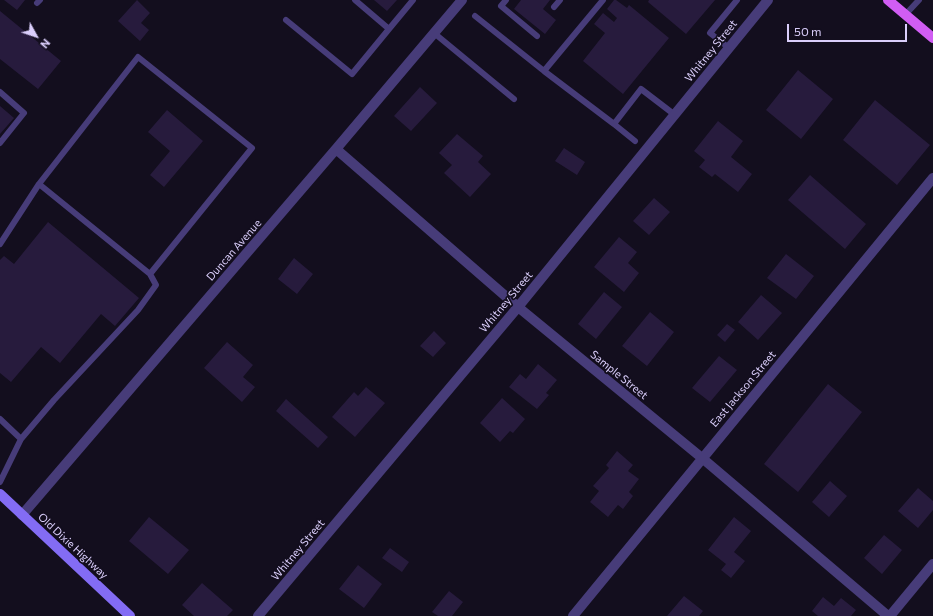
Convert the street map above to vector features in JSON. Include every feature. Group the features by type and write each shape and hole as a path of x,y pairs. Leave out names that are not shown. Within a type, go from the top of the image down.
{"main road":[{"path":"888,0 933,38"}],"street":[{"name":"Duncan Avenue","path":"22,515 336,150 462,0"},
{"name":"Whitney Street","path":"258,616 518,307 768,0"},
{"name":"Sample Street","path":"336,150 518,307 702,458 889,616"},
{"name":"East Jackson Street","path":"573,616 933,178"},
{"name":"Old Dixie Highway","path":"1,499 22,515 130,616"},
{"path":"889,616 933,564"}],"lane":[{"path":"355,0 389,28"},
{"path":"286,20 352,74 413,0"},
{"path":"506,0 501,6 537,36"},
{"path":"554,7 560,0"},
{"path":"544,71 603,0"},
{"path":"729,48 710,33 737,0"},
{"path":"906,15 919,0"},
{"path":"474,16 635,141"},
{"path":"434,33 514,99"},
{"path":"0,244 39,184 138,57 252,148 150,274"},
{"path":"614,124 641,89 675,115"},
{"path":"0,92 24,113 0,143"},
{"path":"0,482 21,439 54,400 138,310 156,285 150,274 39,184"},
{"path":"0,419 21,439"},
{"path":"0,429 9,428"}],"building":[{"path":"4,0 25,0 17,10"},
{"path":"137,0 150,13 141,23 149,30 140,41 118,21"},
{"path":"374,0 397,0 387,11"},
{"path":"521,0 550,0 543,9 556,20 545,34 514,9"},
{"path":"614,0 627,8 629,5 669,38 623,94 583,61 605,33 594,24 603,13 614,22 617,18 607,9"},
{"path":"649,0 715,0 686,34 648,2"},
{"path":"0,11 61,61 38,89 0,59"},
{"path":"798,70 833,99 801,139 766,110"},
{"path":"420,87 437,103 411,131 394,116"},
{"path":"875,100 930,145 897,185 843,140"},
{"path":"0,106 14,118 0,134"},
{"path":"167,110 203,141 164,187 150,175 170,151 148,132"},
{"path":"718,121 743,141 731,157 752,174 738,192 715,174 712,177 699,167 705,160 694,151"},
{"path":"457,134 483,156 478,162 491,174 470,197 444,173 452,165 439,153"},
{"path":"564,148 585,162 577,175 555,161"},
{"path":"810,175 866,224 845,249 788,200"},
{"path":"654,198 670,212 649,235 633,221"},
{"path":"48,222 139,298 115,326 101,314 60,363 41,347 11,382 0,373 0,260 4,256 14,264"},
{"path":"619,237 637,252 628,263 639,273 624,292 594,267"},
{"path":"786,254 814,276 796,299 767,278"},
{"path":"294,258 313,274 297,294 278,279"},
{"path":"604,292 622,307 596,339 578,324"},
{"path":"761,295 782,313 758,340 738,322"},
{"path":"650,312 674,332 647,366 622,346"},
{"path":"727,324 735,330 725,342 717,335"},
{"path":"434,331 446,343 433,357 420,346"},
{"path":"227,342 253,365 243,377 255,387 242,402 204,368"},
{"path":"719,356 737,370 710,402 692,388"},
{"path":"538,364 557,380 546,393 549,395 537,409 509,387 520,374 526,379"},
{"path":"828,384 862,412 798,492 764,464"},
{"path":"366,387 385,403 355,437 332,417 354,392 358,396"},
{"path":"502,398 525,419 513,433 510,431 500,442 480,423"},
{"path":"286,399 328,437 318,448 276,411"},
{"path":"617,451 633,465 628,471 639,479 629,492 633,496 623,509 618,505 608,517 590,502 599,491 593,486 609,468 606,465"},
{"path":"830,481 847,496 829,517 812,502"},
{"path":"918,488 933,501 933,510 918,528 898,511"},
{"path":"149,517 189,550 168,574 129,541"},
{"path":"734,517 751,531 734,552 745,561 731,578 721,570 726,564 708,550"},
{"path":"884,535 902,550 882,574 864,558"},
{"path":"390,548 409,562 402,572 382,558"},
{"path":"358,565 382,584 364,608 339,589"},
{"path":"202,583 233,610 227,616 194,616 182,605"},
{"path":"449,591 463,602 452,616 438,616 432,612"},
{"path":"684,596 703,611 699,616 667,616"},
{"path":"823,597 834,606 841,598 856,610 851,616 818,616 812,611"}]}
